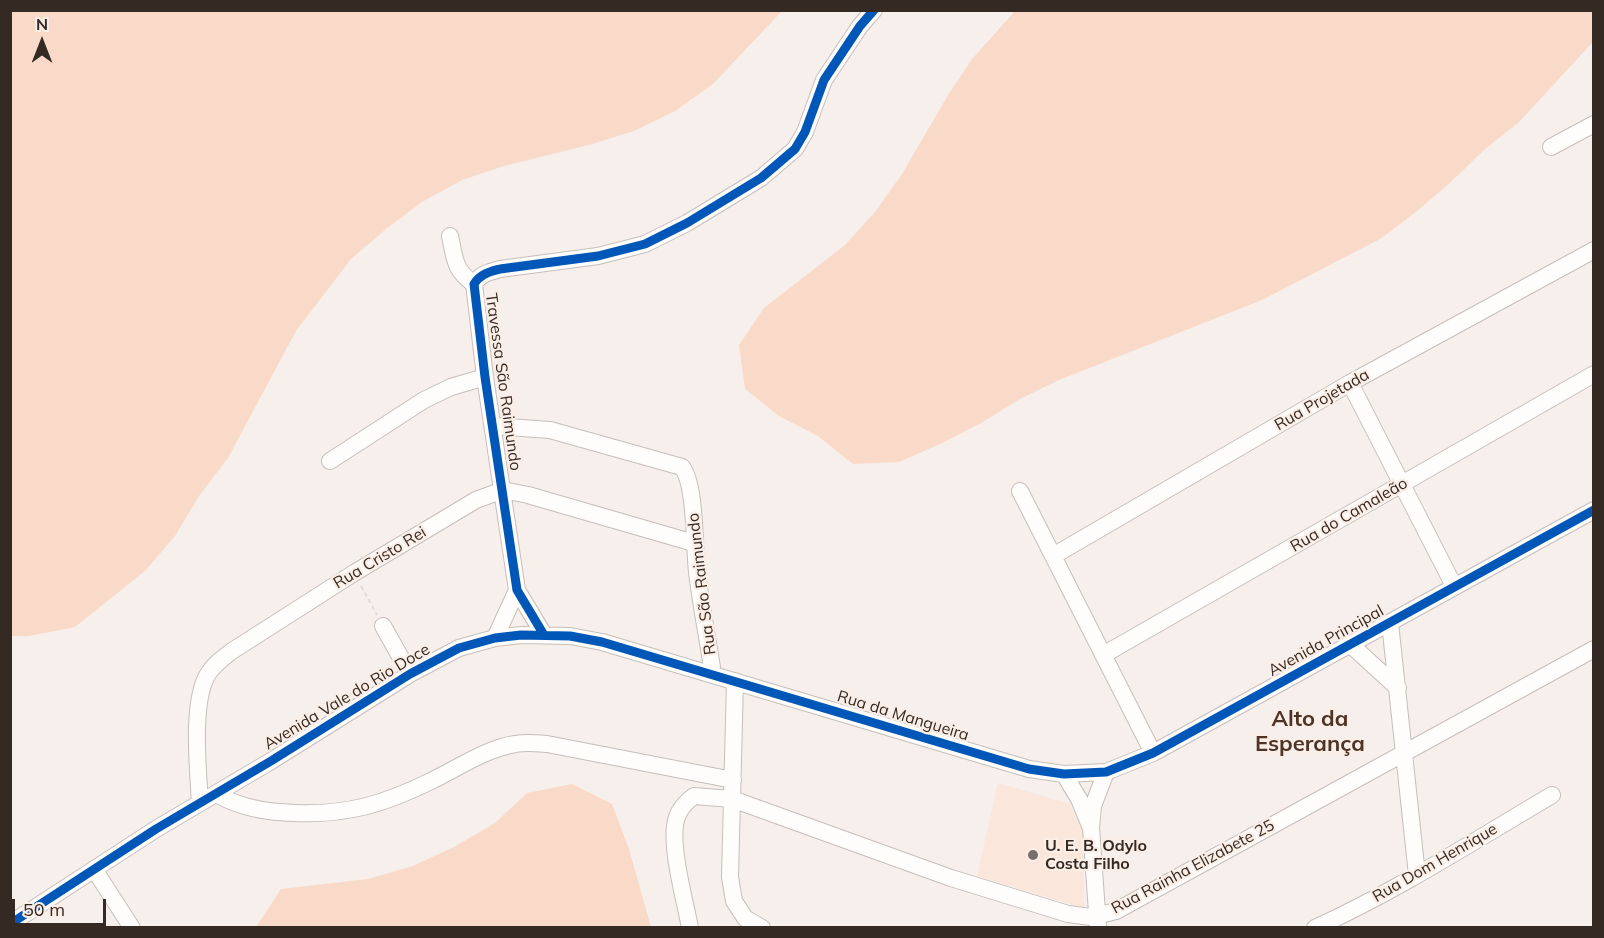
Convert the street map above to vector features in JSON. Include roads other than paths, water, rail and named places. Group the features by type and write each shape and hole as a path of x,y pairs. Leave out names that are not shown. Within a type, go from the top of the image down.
{"street":[{"name":"Travessa São Raimundo","path":"544,635 517,590 485,377 474,284 485,273 500,269 598,256 645,244 687,224 761,178 795,149 805,132 824,80 860,26 874,10"},
{"path":"1551,147 1593,124"},
{"path":"450,236 456,266 465,278 474,284"},
{"name":"Rua Projetada","path":"1053,556 1350,383 1593,250"},
{"name":"Rua do Camaleão","path":"1103,654 1593,374"},
{"path":"330,461 424,400 451,387 485,377"},
{"path":"1350,383 1454,586"},
{"name":"Rua São Raimundo","path":"494,426 550,430 682,467 686,472 692,495 694,543 713,674"},
{"path":"502,490 528,495 694,543"},
{"name":"Rua Cristo Rei","path":"200,803 197,741 201,693 207,676 215,664 354,573 476,500 502,490"},
{"path":"1020,491 1153,753"},
{"name":"Avenida Principal","path":"1064,774 1106,772 1153,753 1593,510"},
{"path":"495,638 517,590"},
{"path":"1390,624 1418,875"},
{"path":"382,626 410,674"},
{"name":"Avenida Vale do Rio Doce","path":"10,924 200,803 410,674 459,648 495,638 544,635 602,642 735,681"},
{"path":"1351,645 1398,688"},
{"name":"Rua Rainha Elizabete 25","path":"732,799 951,878 1098,922 1593,649"},
{"path":"735,681 730,877 734,902 745,918 762,927"},
{"name":"Rua da Mangueira","path":"735,681 1029,769 1064,774"},
{"path":"216,794 248,808 270,812 315,814 345,812 392,799 495,749 531,743 547,744 733,780"},
{"path":"1098,922 1091,827 1093,806 1106,772"},
{"path":"1064,774 1079,799 1091,827"},
{"name":"Rua Dom Henrique","path":"1315,927 1353,910 1418,875 1552,795"},
{"path":"690,927 674,837 677,817 685,802 694,796 732,799"},
{"path":"94,869 132,927"}],"place":[{"name":"U. E. B. Odylo Costa Filho","path":"1033,855"}],"district":[{"name":"Alto da Esperança","path":"1310,732"}]}
